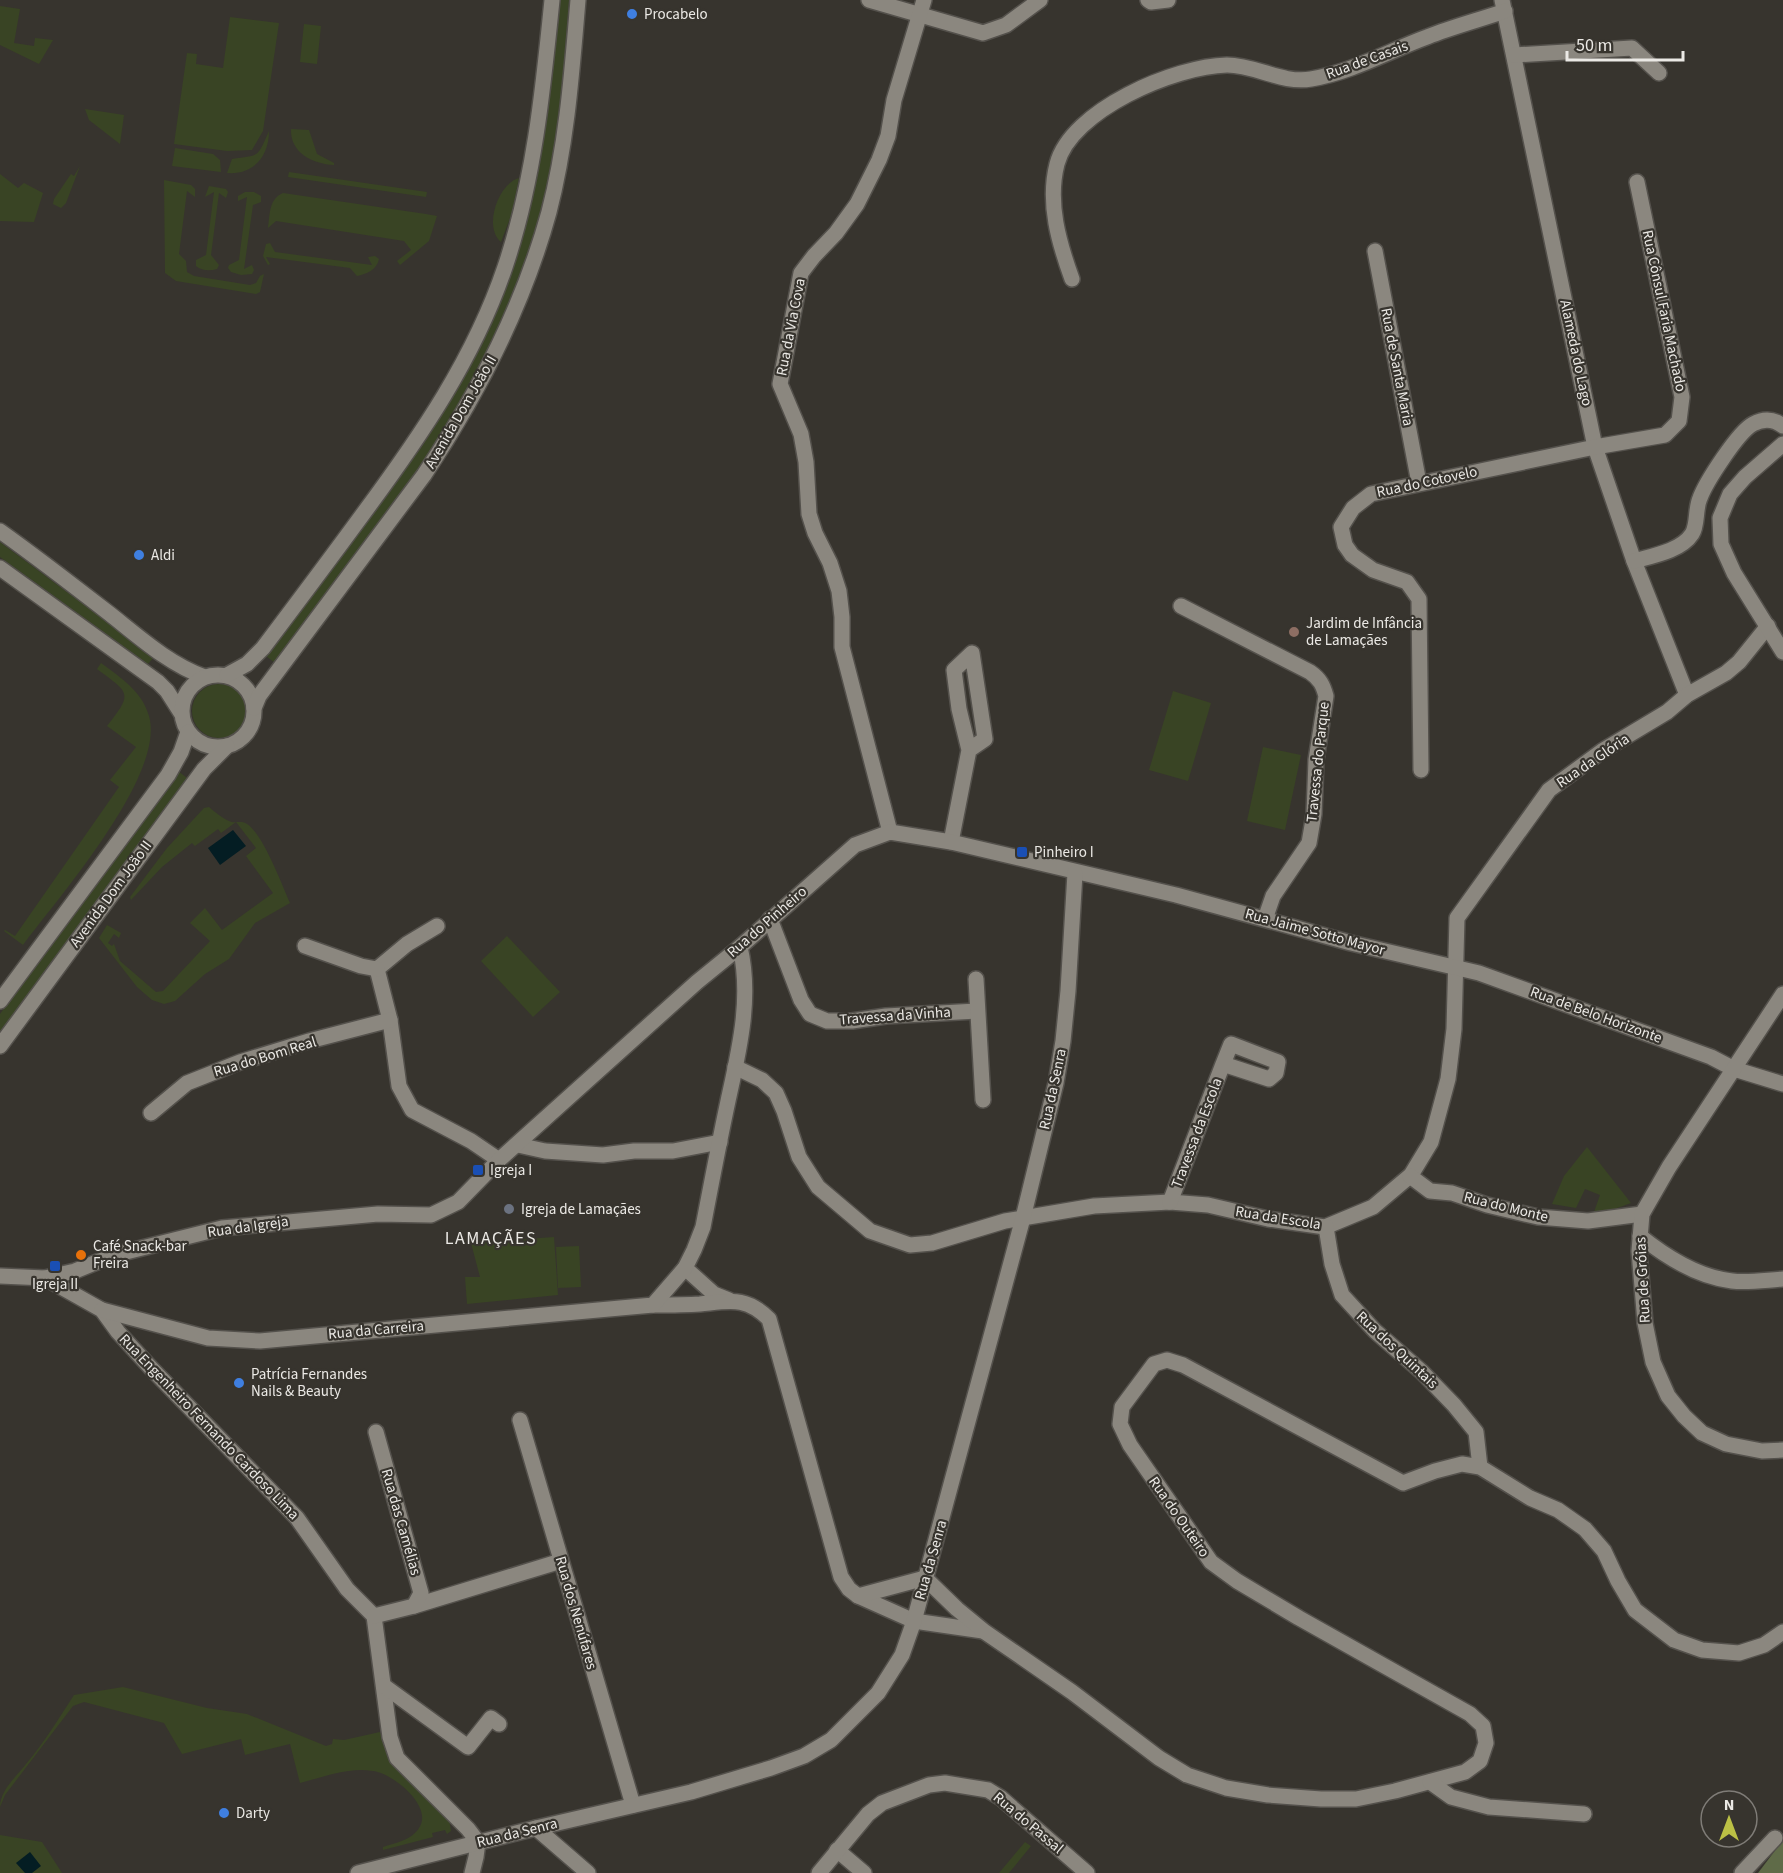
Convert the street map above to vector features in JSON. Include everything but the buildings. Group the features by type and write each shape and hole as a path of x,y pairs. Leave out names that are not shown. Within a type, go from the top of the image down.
{"street":[{"name":"Avenida Dom João II","path":"206,677 227,675 248,664 270,639 418,440 466,359 505,266 521,208 540,116 552,0"},
{"name":"Avenida Dom João II","path":"0,1046 204,769 226,746 236,743 250,728 259,696 437,455 486,375 520,299 549,213 567,115 579,0"},
{"path":"869,0 983,33 1006,25 1040,0"},
{"name":"Rua da Via Cova","path":"890,832 842,647 839,591 809,513 806,462 801,434 780,384 801,273 836,234 857,204 879,160 888,136 894,100 924,0"},
{"path":"1148,0 1151,2 1168,0"},
{"name":"Alameda do Lago","path":"1503,6 1595,447 1634,561 1687,695"},
{"name":"Rua de Casais","path":"1072,279 1062,252 1056,221 1054,186 1057,164 1063,148 1073,135 1093,117 1118,100 1168,77 1210,66 1242,66 1289,79 1305,80 1325,76 1341,72 1503,6"},
{"path":"1514,55 1632,48 1659,73"},
{"name":"Rua Cônsul Faria Machado","path":"1595,447 1665,435 1679,421 1683,398 1637,182"},
{"name":"Rua de Santa Maria","path":"1375,251 1419,483"},
{"path":"1634,561 1656,555 1684,543 1694,532 1699,500 1715,471 1752,424 1767,419 1783,426"},
{"path":"1783,444 1745,477 1730,494 1720,518 1721,544 1734,573 1783,652"},
{"name":"Rua do Cotovelo","path":"1421,770 1419,599 1407,582 1373,570 1352,555 1344,545 1341,527 1353,508 1371,494 1595,447"},
{"path":"0,531 28,550 143,641 184,668 206,677"},
{"path":"0,568 158,682 167,691 181,713 188,732 201,744 226,746"},
{"name":"Travessa do Parque","path":"1181,606 1311,672 1319,678 1326,696 1316,760 1314,814 1309,843 1273,896 1265,919"},
{"name":"Rua da Glória","path":"1455,967 1457,918 1549,790 1602,751 1667,712 1687,695 1726,673 1739,662 1768,626"},
{"path":"951,842 969,750 959,709 954,670 972,653 985,739 969,750"},
{"path":"227,675 238,680 245,687 252,698 254,708"},
{"path":"181,713 185,695 206,677"},
{"name":"Avenida Dom João II","path":"0,1001 168,775 181,752 188,732"},
{"name":"Rua do Pinheiro","path":"431,1215 458,1203 499,1160 697,982 855,845 890,832 951,842 1176,895"},
{"name":"Rua da Senra","path":"358,1873 691,1792 771,1768 821,1748 878,1693 902,1655 914,1622 1023,1218 1056,1083 1063,1041 1075,873"},
{"name":"Rua Jaime Sotto Mayor","path":"1176,895 1351,943 1455,967"},
{"name":"Travessa da Vinha","path":"770,919 801,1000 810,1014 827,1021 852,1021 885,1016 976,1011"},
{"path":"377,969 407,944 437,926"},
{"path":"305,946 361,966 377,969"},
{"path":"654,1305 685,1268 703,1227 744,1010 745,969 740,947"},
{"name":"Rua de Belo Horizonte","path":"1455,967 1479,973 1614,1021 1711,1057 1734,1069 1783,1084"},
{"name":"Rua da Escola","path":"735,1067 762,1080 776,1093 799,1157 818,1187 870,1231 910,1245 932,1243 997,1223 1094,1206 1170,1202 1208,1205 1268,1219 1326,1227 1372,1207 1410,1176 1431,1142 1448,1079 1454,1029 1455,967"},
{"path":"377,969 390,1020 399,1086 412,1110 499,1160"},
{"path":"976,979 982,1100"},
{"name":"Rua de Gróias","path":"1783,994 1669,1167 1642,1214 1640,1236 1645,1323 1653,1362 1668,1395 1684,1416 1702,1433 1726,1444 1762,1451 1783,1450"},
{"name":"Rua do Bom Real","path":"151,1113 187,1083 274,1052 390,1020"},
{"name":"Travessa da Escola","path":"1170,1202 1223,1064"},
{"path":"518,1145 545,1151 603,1155 634,1150 673,1150 720,1142"},
{"name":"Rua do Monte","path":"1410,1176 1430,1191 1452,1193 1487,1205 1538,1217 1588,1221 1642,1214"},
{"name":"Rua da Igreja","path":"0,1276 45,1278 75,1271 114,1255 222,1228 378,1214 431,1215"},
{"name":"Rua dos Quintais","path":"1326,1227 1332,1264 1342,1295 1375,1331 1422,1372 1469,1423 1476,1432 1480,1467"},
{"path":"1640,1236 1681,1264 1706,1275 1732,1281 1783,1279"},
{"path":"685,1268 714,1294 729,1300"},
{"name":"Rua Engenheiro Fernando Cardoso Lima","path":"45,1278 102,1310 117,1332 297,1518 347,1589 374,1616"},
{"name":"Rua do Outeiro","path":"729,1300 743,1301 759,1309 768,1319 841,1577 849,1588 858,1596 914,1622 985,1632"},
{"name":"Rua da Carreira","path":"102,1310 208,1338 260,1341 729,1300"},
{"name":"Rua do Outeiro","path":"925,1578 985,1632 1072,1692 1159,1758 1187,1775 1226,1788 1268,1795 1321,1799 1356,1798 1465,1772 1480,1761 1486,1743 1483,1726 1470,1714 1290,1613 1237,1581 1211,1562 1130,1445 1120,1424 1122,1407 1154,1364 1167,1360 1183,1365 1403,1483 1462,1464 1480,1467"},
{"name":"Rua dos Nenúfares","path":"520,1420 633,1805"},
{"name":"Rua das Camélias","path":"376,1432 421,1593 414,1606"},
{"path":"1480,1467 1530,1498 1558,1510 1585,1529 1604,1551 1635,1610 1674,1640 1702,1650 1739,1653 1764,1645 1783,1632"},
{"path":"471,1873 478,1842 468,1829 397,1758 390,1737 374,1616 561,1561"},
{"path":"858,1596 925,1578"},
{"path":"384,1686 468,1747 491,1718 499,1724"},
{"path":"1430,1782 1451,1797 1489,1807 1584,1814"},
{"name":"Rua do Passal","path":"819,1873 868,1814 882,1803 929,1785 945,1783 988,1790 1001,1798 1087,1873"},
{"path":"536,1828 588,1873"},
{"path":"1742,1873 1775,1838"},
{"path":"837,1850 864,1873"}],"green space":[{"path":"558,0 569,0 555,139 532,244 506,315 481,369 451,421 418,471 275,663 266,656 423,445 462,380 498,307 515,258"},
{"path":"0,6 20,9 14,43 34,46 35,38 53,40 39,64 0,45"},
{"path":"230,17 279,23 263,131 252,150 227,151 174,144 187,53 197,54 196,64 223,68"},
{"path":"304,24 321,26 317,64 300,62"},
{"path":"85,109 124,115 120,144 89,120"},
{"path":"291,129 309,130 317,154 334,165 304,156 294,145"},
{"path":"269,131 266,149 258,162 245,171 227,173 232,159 253,156 259,151"},
{"path":"175,148 213,154 220,160 221,172 172,166"},
{"path":"80,166 66,203 61,208 53,204 71,174 74,176"},
{"path":"289,172 427,192 426,197 288,177"},
{"path":"0,174 18,188 24,183 43,193 34,222 0,221"},
{"path":"519,178 512,213 501,242 493,227 495,207 505,188"},
{"path":"164,180 191,185 195,189 195,197 187,191 179,254 186,261 187,272 194,276 250,285 256,283 264,274 260,292 256,294 176,281 165,273"},
{"path":"209,186 226,189 228,192 226,198 219,193 211,255 219,265 217,269 209,270 196,266 196,260 206,255 214,192 205,197"},
{"path":"245,192 254,192 261,196 261,202 253,205 244,269 252,265 254,270 252,274 241,275 231,272 228,268 229,265 239,260 247,197 238,201 238,196"},
{"path":"283,193 437,216 429,241 400,265 397,261 411,250 404,241 276,221 268,228 273,203"},
{"path":"270,243 275,252 372,265 368,257 375,256 379,259 374,269 357,276 350,268 266,257 270,264 268,265 263,256 266,244"},
{"path":"0,542 154,657 148,664 0,557"},
{"path":"101,663 130,686 141,699 149,716 150,741 141,770 126,802 106,835 23,945 4,931 15,936 119,787 110,780 136,747 107,726 121,706 124,694 116,683 97,669"},
{"path":"219,684 229,686 238,692 244,701 246,711 244,721 238,730 229,736 219,738 209,736 200,730 194,721 192,711 194,701 200,692 209,686"},
{"path":"1173,691 1211,703 1188,781 1149,770"},
{"path":"1263,747 1301,755 1285,830 1247,821"},
{"path":"178,771 187,778 0,1037 0,1014"},
{"path":"209,807 226,820 236,822 221,833 218,829 195,846 192,843 162,867 131,900 130,897 167,848 204,808"},
{"path":"236,822 247,824 259,838 290,903 255,923 229,959 205,974 175,1001 164,1004 152,1000 137,987 99,938 107,925 121,933 119,938 114,934 108,943 112,946 114,944 120,961 156,992 163,991 210,941 190,923 205,908 222,930 273,893 246,856 256,848"},
{"path":"507,936 560,992 533,1017 481,961"},
{"path":"1587,1147 1631,1203 1612,1210 1594,1212 1600,1195 1585,1189 1576,1208 1552,1204 1564,1176"},
{"path":"554,1237 558,1295 467,1304 465,1277 480,1277 471,1243"},
{"path":"579,1246 581,1287 558,1288 556,1247"},
{"path":"123,1687 207,1708 247,1714 326,1746 332,1744 333,1739 344,1740 380,1732 389,1757 449,1819 451,1831 447,1834 445,1830 432,1833 433,1837 383,1850 383,1847 403,1840 416,1832 422,1819 421,1810 409,1792 381,1773 354,1770 300,1783 290,1744 245,1755 241,1739 182,1754 164,1723 84,1702 73,1706 5,1795 0,1807 6,1789 39,1748 74,1695"},
{"path":"0,1835 42,1842 62,1873 0,1873"},
{"path":"1783,1840 1783,1873 1758,1873"},
{"path":"1025,1842 1031,1846 1009,1873 999,1873"}],"water":[{"path":"233,830 246,846 220,865 208,848"},
{"path":"30,1852 41,1866 32,1873 25,1873 16,1863"}],"place":[{"name":"Procabelo","path":"632,14"},
{"name":"Aldi","path":"139,555"},
{"name":"Jardim de Infância de Lamaçães","path":"1294,632"},
{"name":"Pinheiro I","path":"1022,852"},
{"name":"Igreja I","path":"478,1170"},
{"name":"Igreja de Lamaçães","path":"509,1209"},
{"name":"Café Snack-bar Freira","path":"81,1255"},
{"name":"Igreja II","path":"55,1266"},
{"name":"Patrícia Fernandes Nails & Beauty","path":"239,1383"},
{"name":"Darty","path":"224,1813"}],"district":[{"name":"LAMAÇÃES","path":"491,1238"}]}
